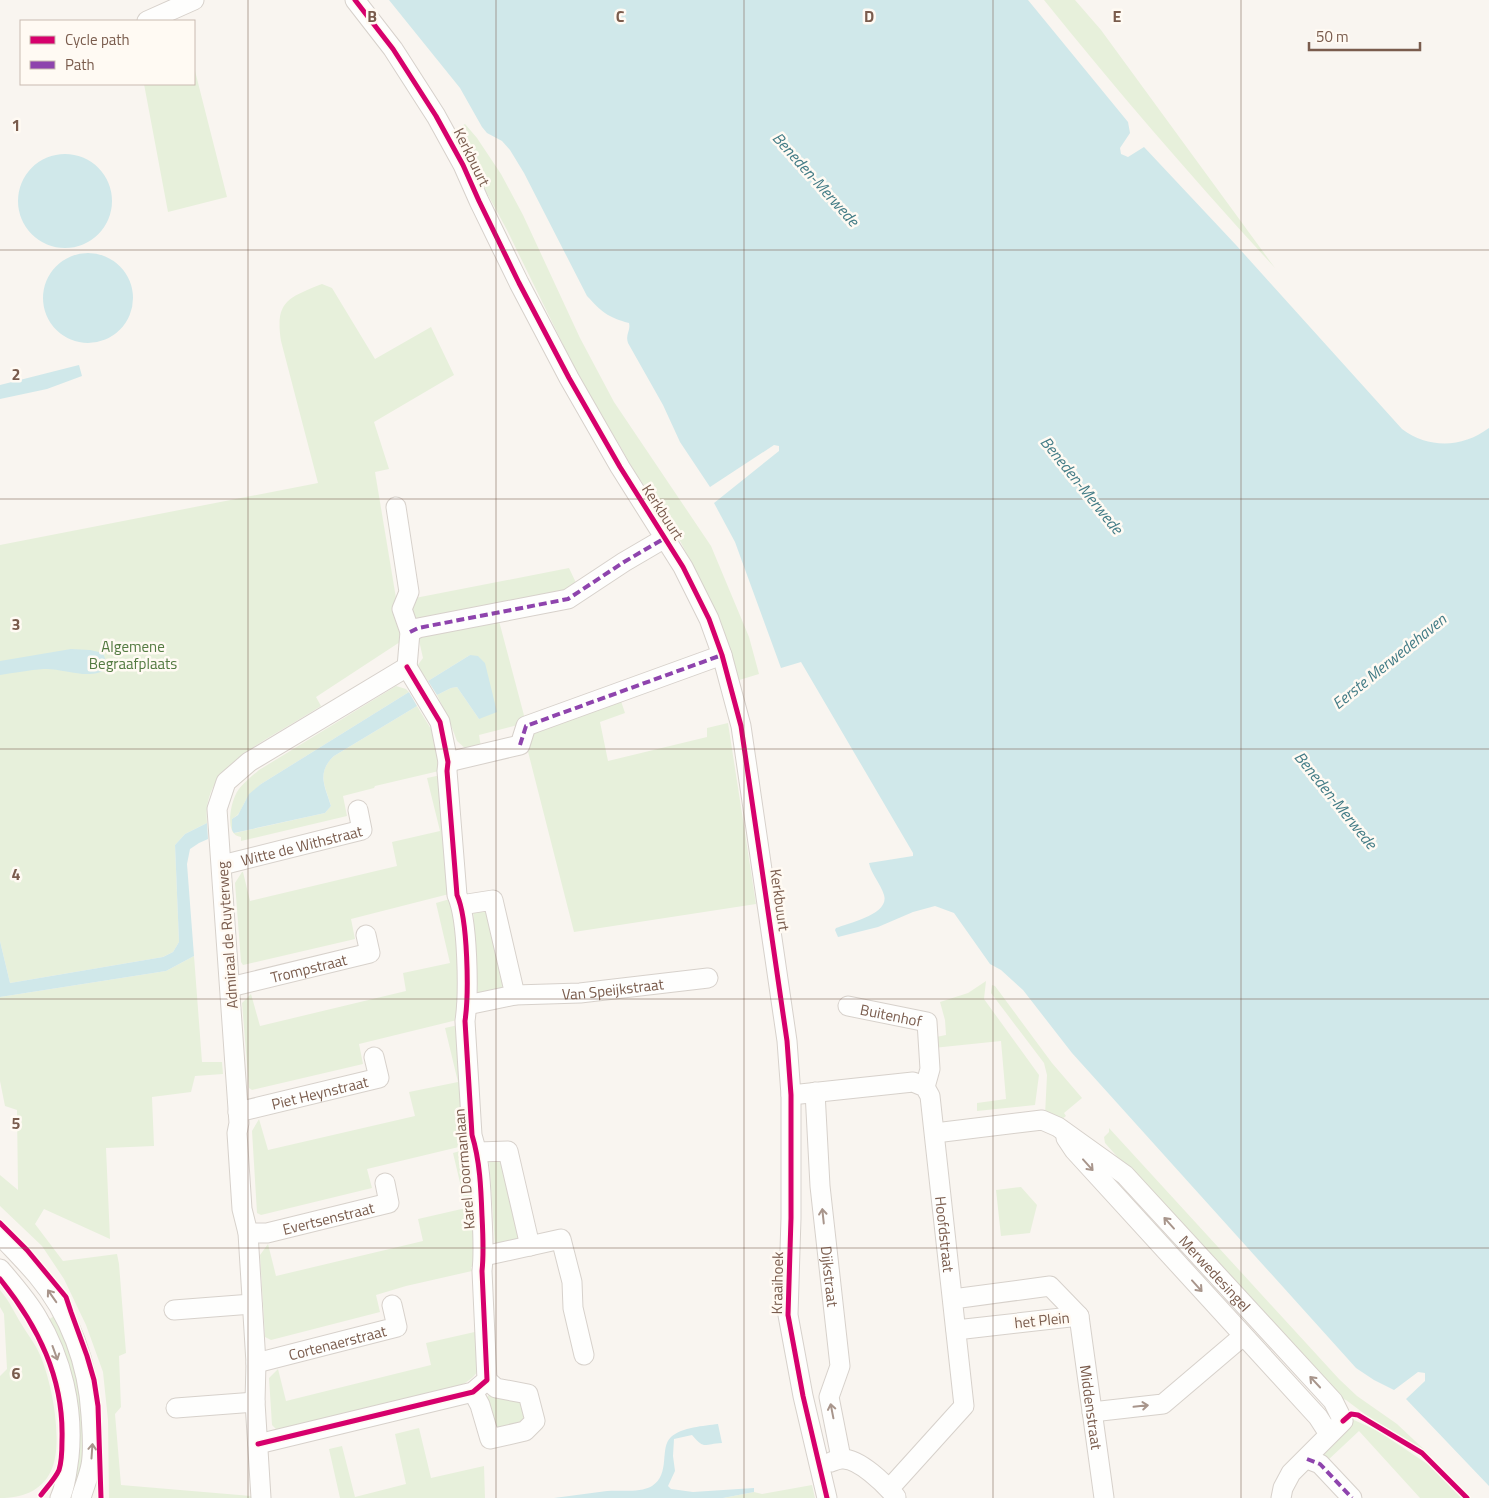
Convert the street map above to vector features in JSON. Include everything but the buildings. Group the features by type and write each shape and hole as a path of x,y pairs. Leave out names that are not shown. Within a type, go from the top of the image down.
{"street":[{"path":"149,20 194,0"},
{"name":"Kerkbuurt","path":"355,0 393,49 436,116 463,165 519,283 569,378 620,467 683,567 709,620 722,655 741,726 787,1041 791,1095"},
{"path":"396,508 409,592 402,609 410,632 407,667"},
{"path":"410,632 418,628 568,599 624,562 666,538"},
{"path":"448,762 520,745 526,726 722,655"},
{"name":"Karel Doormanlaan","path":"407,667 440,722 448,762 447,771 456,895 461,905 466,960 467,1005 465,1021 472,1135 478,1152 481,1188 484,1256 482,1271 487,1380"},
{"name":"Admiraal de Ruyterweg","path":"261,1498 255,1402 256,1363 248,1233 242,1209 237,1133 239,1123 217,809 226,782 249,762 407,667"},
{"name":"Witte de Withstraat","path":"222,865 362,830 358,810"},
{"path":"461,905 493,900 515,995 467,1005"},
{"name":"Trompstraat","path":"230,987 370,952 366,934"},
{"name":"Van Speijkstraat","path":"515,995 580,993 708,978"},
{"name":"Buitenhof","path":"848,1006 927,1022 930,1070 925,1087"},
{"name":"Piet Heynstraat","path":"238,1112 378,1078 374,1058"},
{"path":"791,1095 913,1082 925,1087"},
{"name":"Hoofdstraat","path":"893,1493 964,1406 935,1133 930,1096 925,1087"},
{"name":"Dijkstraat","path":"815,1092 820,1186 840,1366 829,1397 841,1458"},
{"name":"Kraaihoek","path":"791,1095 791,1218 788,1315 803,1396 827,1498"},
{"name":"Merwedesingel","path":"935,1133 1042,1120 1058,1127 1125,1174 1333,1401 1343,1420 1307,1459 1291,1473 1283,1488 1281,1498"},
{"name":"Merwedesingel","path":"1058,1127 1074,1150 1318,1417 1329,1434"},
{"name":"Karel Doormanlaan","path":"478,1152 508,1151 530,1246"},
{"name":"Evertsenstraat","path":"248,1233 267,1233 389,1203 384,1183"},
{"path":"0,1235 38,1275 69,1324 81,1354 90,1392 93,1436 91,1465 81,1498"},
{"path":"484,1256 561,1238 572,1282 573,1308 584,1354"},
{"path":"0,1269 36,1316 55,1351 62,1377 69,1420 70,1449 60,1498"},
{"name":"het Plein","path":"953,1299 1050,1286 1079,1316"},
{"path":"174,1310 252,1304"},
{"name":"Cortenaerstraat","path":"256,1363 397,1327 392,1306"},
{"name":"het Plein","path":"956,1330 1079,1316"},
{"name":"Middenstraat","path":"1079,1316 1104,1498"},
{"path":"1092,1412 1163,1404 1243,1336"},
{"path":"258,1444 473,1392 487,1380 496,1388 528,1394 535,1421 525,1431 490,1439 480,1405 473,1392"},
{"path":"176,1408 255,1402"},
{"path":"820,1466 841,1458 856,1462 893,1493"},
{"path":"1307,1459 1320,1464 1352,1498"}],"green space":[{"path":"1044,0 1075,0 1101,30 1275,268 1157,136"},
{"path":"195,71 227,197 168,212 144,85 195,85"},
{"path":"465,124 477,138 501,174 523,215 580,338 614,402 711,546 749,637 759,674 736,681 725,639 700,580 674,529 635,472 574,367 507,230 453,131"},
{"name":"Algemene Begraafplaats","path":"322,284 332,288 375,359 431,327 454,375 374,422 389,469 375,472 403,640 316,697 321,706 246,752 225,770 211,793 207,807 207,823 185,834 175,845 179,942 173,952 163,957 10,983 0,941 0,545 318,483 281,341 280,318 286,303 292,298"},
{"path":"569,568 578,587 415,624 410,599"},
{"path":"499,621 526,723 479,735 481,747 467,750 457,741 437,695 457,687 479,719 470,655 428,681 417,666 423,658 418,636"},
{"path":"396,686 409,692 261,784 248,798 239,813 232,819 232,829 230,814 235,796 259,770"},
{"path":"619,695 625,713 600,722 608,761 707,737 707,728 728,723 756,904 574,932 524,736"},
{"path":"417,706 431,729 439,771 375,786 374,788 343,796 347,816 241,841 241,837 236,835 232,830 235,833 325,813 331,806 324,780 325,768 328,762 334,756"},
{"path":"441,775 449,894 351,919 355,939 243,965 241,962 235,883 242,872 250,901 397,866 392,842 440,831 427,778"},
{"path":"450,899 457,928 460,959 457,1020 359,1044 363,1064 252,1090 249,1088 242,1003 251,994 260,1026 406,991 403,973 450,963 436,903"},
{"path":"473,909 486,910 488,913 504,983 503,988 478,995"},
{"path":"194,956 202,1062 222,1062 223,1074 195,1076 191,1092 152,1097 154,1146 106,1148 110,1239 44,1209 35,1224 63,1261 117,1254 126,1353 119,1356 121,1407 115,1414 121,1485 251,1496 251,1498 109,1498 108,1420 103,1372 86,1325 64,1279 42,1246 0,1206 0,1175 18,1190 17,1110 5,1106 0,1081 0,997 166,971"},
{"path":"986,981 984,999 1039,1075 1035,1105 977,1111 977,1103 1006,1099 1001,1041 933,1048 936,1037 946,1035 945,1020 940,1002 968,993"},
{"path":"992,985 995,986 1052,1063 1082,1098 1064,1113 1066,1116 1062,1119 1045,1115 1047,1075 1044,1063 991,993"},
{"path":"458,1025 466,1140 462,1141 463,1146 367,1169 372,1188 261,1215 257,1213 252,1131 259,1119 268,1150 415,1116 409,1092 458,1082 445,1028"},
{"path":"1109,1128 1339,1379 1357,1396 1397,1424 1431,1456 1390,1433 1346,1400 1330,1394 1105,1143 1104,1137 1109,1132"},
{"path":"467,1149 473,1171 476,1266 471,1267 472,1271 376,1295 380,1312 271,1340 265,1337 260,1255 268,1244 276,1276 423,1241 418,1219 466,1208 453,1153"},
{"path":"489,1159 502,1159 520,1237 517,1241 495,1245"},
{"path":"1021,1187 1037,1205 1030,1233 1001,1236 996,1190"},
{"path":"0,1290 40,1355 52,1396 55,1413 56,1445 55,1459 51,1471 42,1484 23,1495 0,1498 0,1376 7,1369 4,1314 0,1307"},
{"path":"58,1314 69,1338 89,1428 78,1485 69,1482 74,1454 44,1322"},
{"path":"479,1331 480,1362 475,1375 470,1380 449,1391 335,1416 328,1420 277,1430 272,1425 269,1378 278,1369 286,1401 431,1365 426,1343"},
{"path":"491,1393 520,1399 527,1411 523,1424 501,1429 496,1428 486,1398"},
{"path":"1354,1420 1378,1431 1432,1467 1462,1498 1420,1498 1359,1431 1327,1461 1318,1456"},
{"path":"419,1428 431,1478 484,1466 485,1498 340,1498 329,1449 342,1446 355,1497 406,1484 395,1434"},
{"path":"812,1485 815,1498 723,1498 754,1492 762,1494"}],"water":[{"path":"389,0 1028,0 1128,122 1130,133 1120,148 1121,154 1128,157 1144,147 1236,245 1402,429 1412,436 1423,440 1446,444 1479,435 1489,428 1489,1486 1406,1399 1425,1381 1425,1373 1418,1372 1394,1390 1356,1368 1072,1053 1023,990 1001,970 990,964 954,913 935,906 913,912 878,927 838,937 836,928 867,917 881,907 884,902 883,891 869,863 913,856 913,853 801,662 781,668 735,542 714,503 779,451 779,446 774,445 710,487 680,442 663,405 628,343 629,323 605,313 587,296 524,173 510,150 502,141 487,133 482,127 460,88"},
{"path":"65,154 83,157 98,168 109,183 112,201 109,219 98,234 83,245 65,248 47,245 32,234 21,219 18,201 21,183 32,168 47,157"},
{"path":"79,253 97,253 113,260 126,273 133,289 133,307 126,323 113,336 97,343 79,343 63,336 50,323 43,307 43,289 50,273 63,260"},
{"path":"79,365 82,376 47,389 0,399 0,385"},
{"path":"71,649 103,653 107,664 106,669 92,674 44,669 0,675 0,661"},
{"path":"470,655 478,656 485,663 497,712 479,719 457,687 437,695 428,681"},
{"path":"409,692 417,706 334,756 328,762 325,768 324,780 331,806 325,813 234,833 232,830 232,819 238,815 249,794 261,784"},
{"path":"207,823 208,839 190,849 187,864 194,956 166,971 0,997 0,941 10,983 163,957 173,952 179,942 175,845 185,834"},
{"path":"718,1424 722,1443 705,1445 692,1435 674,1439 673,1456 675,1471 668,1486 671,1489 693,1492 754,1488 754,1492 723,1498 554,1498 607,1491 636,1490 652,1486 661,1475 666,1448 671,1437 687,1429"}],"marked path":[{"path":"410,632 418,628 568,599 624,562 665,538"},
{"path":"520,745 526,726 722,655"},
{"path":"1307,1459 1320,1464 1352,1498"}],"cycle path":[{"path":"355,0 393,49 436,116 463,165 519,283 569,378 620,467 683,567 709,619 722,655 741,726 787,1041 791,1095 791,1218 788,1315 803,1396 827,1498"},
{"path":"258,1444 473,1392 487,1380 481,1196 478,1165 472,1135 465,1021 467,957 461,906 457,895 447,771 448,762 440,722 407,667"},
{"path":"0,1223 27,1250 66,1297 94,1380 98,1406 101,1498"},
{"path":"0,1279 14,1297 37,1334 53,1374 58,1395 61,1417 61,1463 55,1477 41,1495"},
{"path":"1343,1421 1351,1414 1358,1415 1422,1453 1467,1498"}],"water label":[{"name":"Beneden-Merwede","path":"816,179"},
{"name":"Beneden-Merwede","path":"1082,485"},
{"name":"Eerste Merwedehaven","path":"1389,661"},
{"name":"Beneden-Merwede","path":"1336,800"}]}
